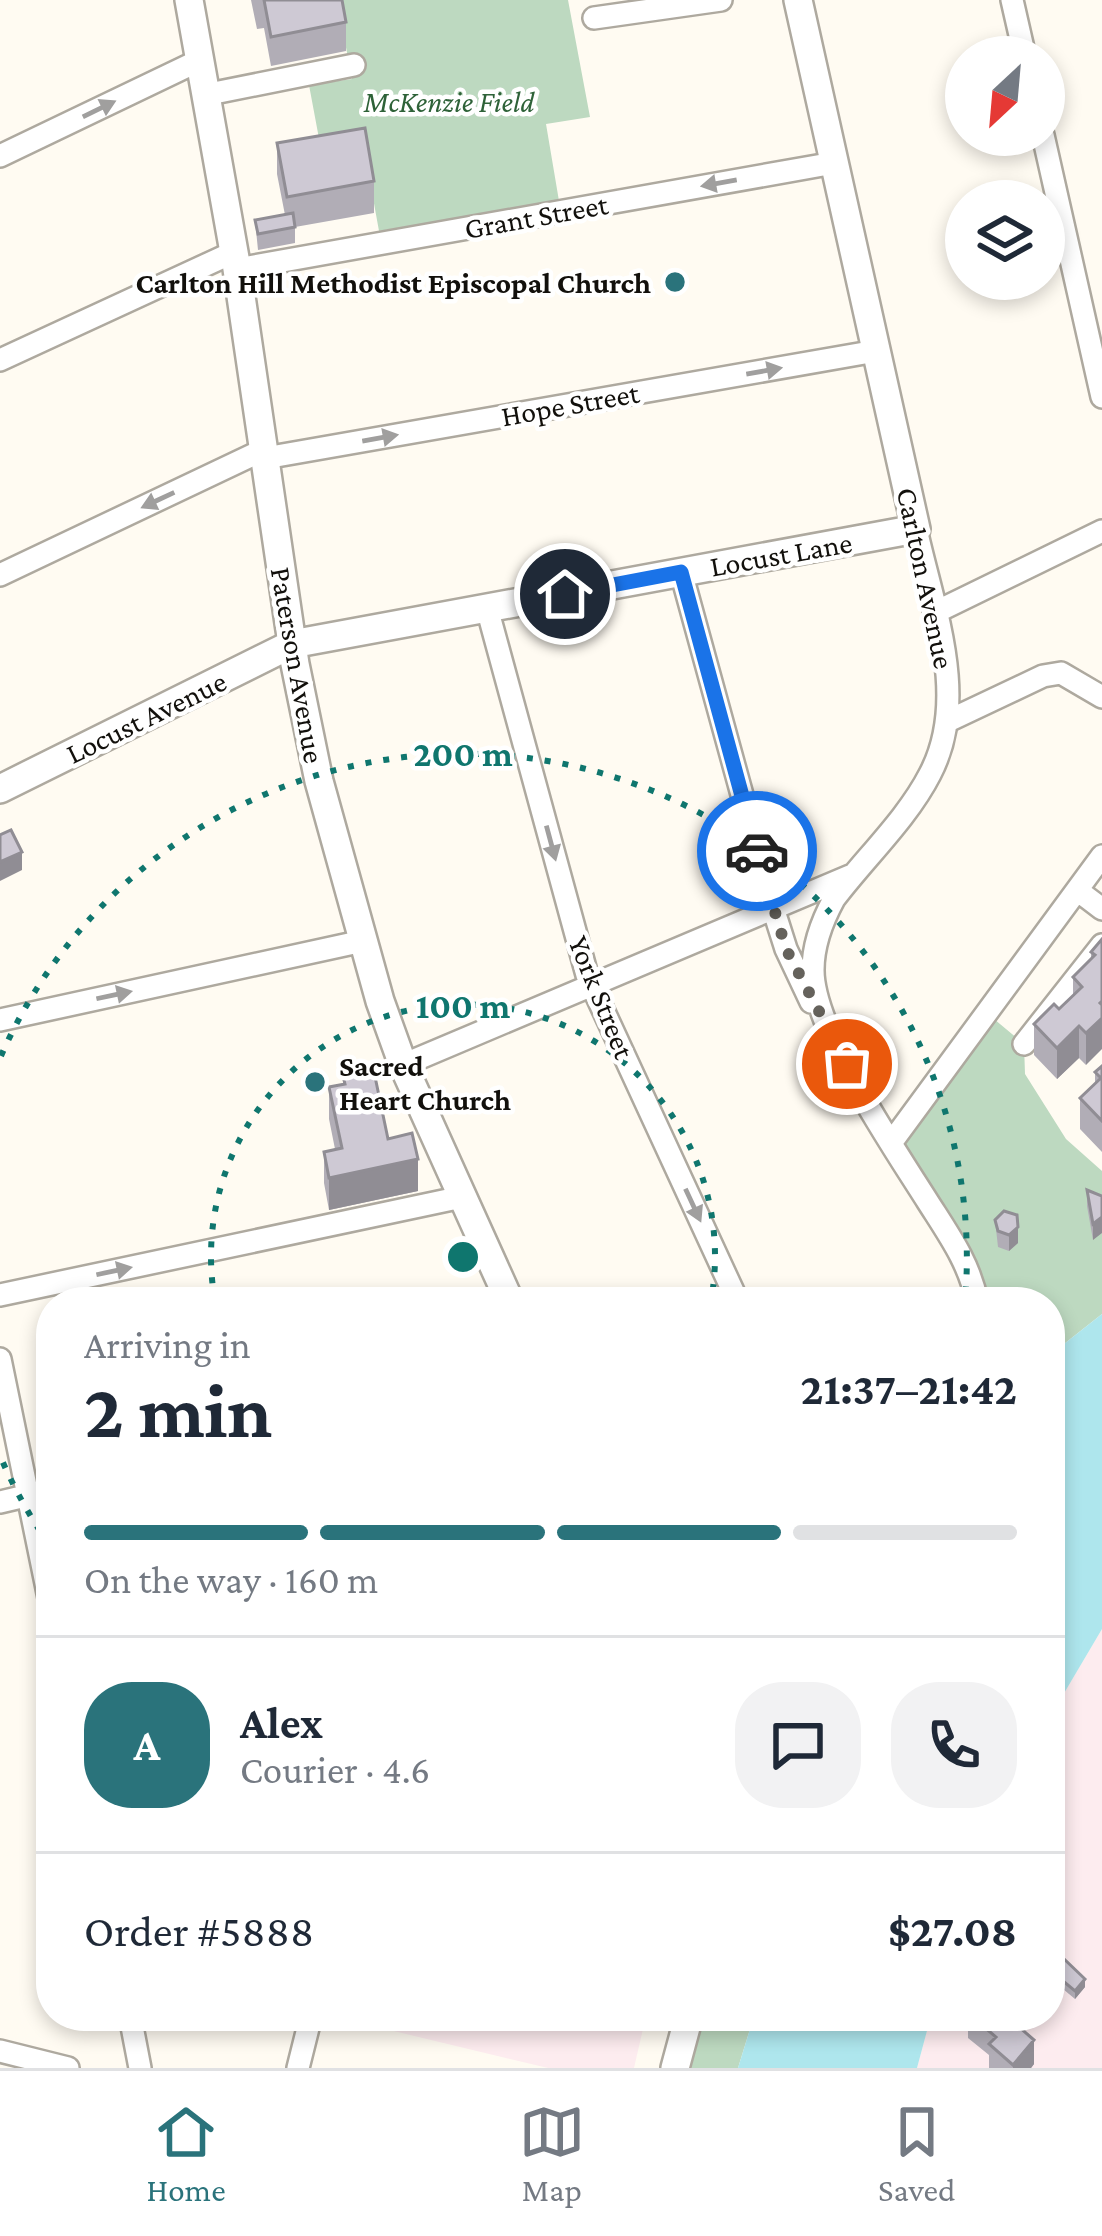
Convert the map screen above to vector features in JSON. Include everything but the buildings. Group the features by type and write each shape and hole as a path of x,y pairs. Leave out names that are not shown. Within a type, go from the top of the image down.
{"main road":[{"name":"Paterson Avenue","path":"189,0 236,261 292,644 319,781 403,1065 503,1287"},
{"name":"Carlton Avenue","path":"798,0 916,530"},
{"name":"Locust Lane","path":"292,644 916,530"},
{"name":"Locust Avenue","path":"0,790 292,644"},
{"path":"675,2068 685,2031"}],"street":[{"path":"594,18 721,0"},
{"path":"1012,0 1020,36"},
{"path":"0,156 198,61"},
{"path":"204,95 354,65"},
{"path":"1048,156 1102,397"},
{"name":"Grant Street","path":"0,361 236,261 834,163"},
{"name":"Hope Street","path":"0,575 264,454 876,351"},
{"name":"Carlton Avenue","path":"916,530 948,677 948,721 929,776 834,898 816,944 815,992 825,1024 891,1143 965,1261 973,1287"},
{"path":"934,613 1102,531"},
{"path":"681,572 786,949 825,1024"},
{"name":"York Street","path":"488,608 592,985 729,1287"},
{"path":"948,721 1043,676 1061,673 1102,697"},
{"path":"891,1143 1102,856"},
{"path":"403,1065 852,874"},
{"path":"1077,890 1102,909"},
{"path":"0,1020 363,940"},
{"path":"1024,1044 1102,945"},
{"path":"38,1287 462,1197"},
{"path":"0,1295 36,1287"},
{"path":"0,1358 36,1480"},
{"path":"0,1502 36,1494"},
{"path":"133,2031 140,2068"},
{"path":"298,2068 307,2031"},
{"path":"0,2051 68,2068"}],"shaded area":[{"path":"1102,1629 1102,2068 917,2068 927,2031 1065,2031 1065,1692"},
{"path":"394,2031 643,2031 634,2068 548,2068"}],"green space":[{"name":"McKenzie Field","path":"337,0 568,0 590,117 546,124 559,201 379,231 365,154 323,160 309,85 352,79"},
{"path":"988,1014 1024,1044 1025,1074 1066,1139 1102,1171 1102,1314 1065,1343 1065,1287 969,1287 891,1143"},
{"path":"700,2031 749,2031 738,2068 691,2068"}],"water":[{"path":"1102,1314 1102,1629 1065,1692 1065,1343"},
{"path":"749,2031 927,2031 917,2068 738,2068"}],"way so far":[{"path":"757,851 786,949 847,1064"}],"place":[{"name":"Carlton Hill Methodist Episcopal Church","path":"675,282"},
{"name":"Sacred Heart Church","path":"315,1082"}],"route":[{"path":"565,594 681,572 757,851"}]}
